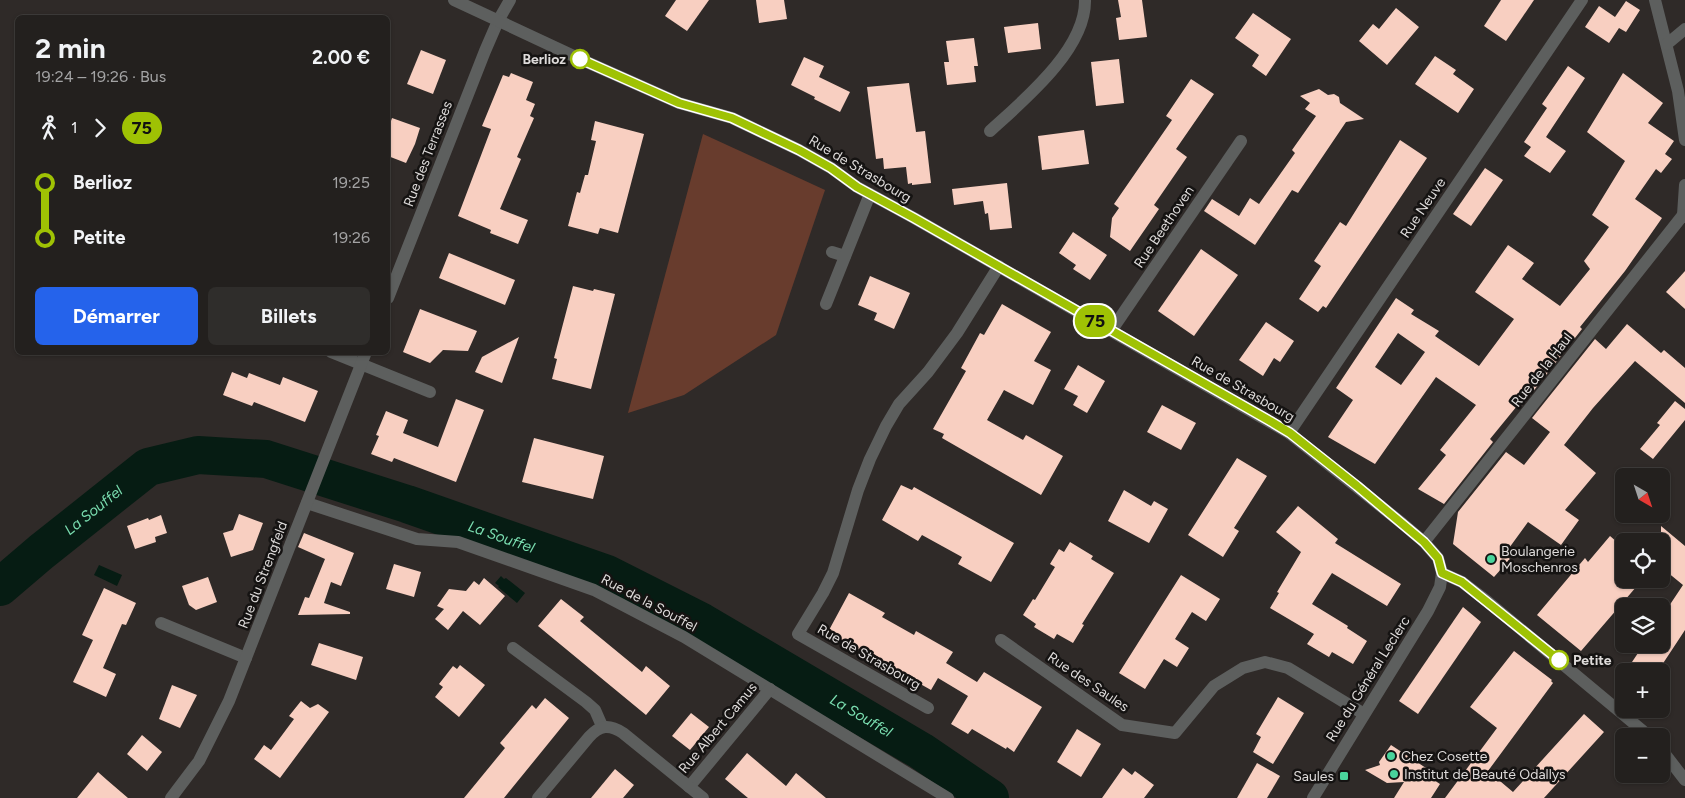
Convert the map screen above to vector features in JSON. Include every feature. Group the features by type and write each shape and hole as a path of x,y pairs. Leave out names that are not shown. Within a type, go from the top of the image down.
{"street":[{"name":"Rue de Strasbourg","path":"454,0 679,103 732,118 814,158 857,187 1290,433 1424,542 1438,558 1442,573"},
{"name":"Rue des Terrasses","path":"390,293 498,21 510,0"},
{"path":"990,131 1041,84 1056,65 1075,38 1082,23 1085,0"},
{"name":"Rue Neuve","path":"1290,433 1582,0"},
{"path":"1655,0 1678,91 1685,140"},
{"path":"1667,44 1685,29"},
{"name":"Rue Beethoven","path":"1111,330 1241,141"},
{"path":"1684,216 1685,185"},
{"path":"826,304 870,194"},
{"name":"Rue de la Haul","path":"1424,542 1684,216"},
{"path":"832,252 845,256"},
{"name":"Rue de Strasbourg","path":"928,708 798,634 833,573 858,490 886,426 899,404 928,372 952,340 999,266"},
{"path":"338,355 430,392"},
{"path":"307,503 365,355"},
{"name":"Rue du Strengfeld","path":"171,798 208,745 229,701 307,503"},
{"name":"Rue de la Souffel","path":"307,503 417,539 458,542 594,590 684,637 948,798"},
{"path":"1442,573 1462,582 1639,728"},
{"name":"Rue du Général Leclerc","path":"1313,798 1428,610 1440,586 1442,573"},
{"path":"161,623 246,658"},
{"name":"Rue des Saules","path":"1001,640 1122,725 1175,733 1214,686 1243,668 1265,662 1288,668 1364,714"},
{"path":"513,648 586,702 595,710 602,726 589,737 538,798"},
{"name":"Rue Albert Camus","path":"689,787 770,689"},
{"name":"Rue Albert Camus","path":"602,726 615,728 623,733 703,798"},
{"path":"1670,761 1685,780"}],"shaded area":[{"path":"703,134 825,190 776,335 684,395 628,413"},
{"path":"99,565 122,575 117,586 94,575"},
{"path":"501,576 525,593 517,603 495,583"}],"building":[{"path":"676,0 709,0 687,31 665,16"},
{"path":"756,0 784,0 787,19 759,23"},
{"path":"1118,0 1142,0 1147,37 1119,40 1116,18 1121,17"},
{"path":"1501,0 1534,0 1506,41 1484,26"},
{"path":"1626,1 1640,10 1626,32 1619,28 1609,43 1585,27 1599,6 1615,17"},
{"path":"1396,8 1419,27 1387,65 1359,41 1373,24 1379,29"},
{"path":"1253,13 1291,39 1266,76 1252,66 1259,55 1235,38"},
{"path":"1038,23 1041,49 1008,53 1004,27"},
{"path":"974,38 978,66 974,66 976,82 947,85 944,62 949,62 946,41"},
{"path":"421,50 446,60 433,94 407,84"},
{"path":"1435,56 1456,70 1453,74 1474,89 1458,113 1415,84"},
{"path":"804,57 824,66 819,77 850,92 840,112 791,85"},
{"path":"1119,59 1124,103 1096,106 1091,62"},
{"path":"1568,66 1585,78 1546,137 1566,151 1550,173 1524,156 1531,147 1524,142 1547,108 1542,104"},
{"path":"511,73 533,82 526,100 535,104 530,116 534,118 517,157 521,159 500,209 528,220 518,244 490,233 491,230 458,216 491,129 482,126 503,75 509,77"},
{"path":"1623,73 1663,103 1648,123 1674,141 1665,154 1672,159 1661,173 1656,169 1635,199 1662,218 1625,271 1580,327 1582,329 1520,408 1517,406 1490,439 1493,442 1444,504 1418,489 1446,455 1440,450 1476,405 1436,377 1375,464 1328,437 1353,400 1336,388 1396,298 1414,310 1411,314 1439,331 1435,336 1479,366 1514,319 1475,292 1508,245 1534,263 1522,279 1560,306 1590,269 1584,261 1609,227 1592,215 1625,161 1587,132","holes":["1398,333 1425,352 1401,385 1375,367"]},
{"path":"1191,79 1214,94 1176,149 1187,157 1154,205 1159,209 1130,251 1110,237 1112,218 1119,208 1114,204 1172,120 1166,116"},
{"path":"909,83 916,132 925,131 931,183 908,184 906,167 884,169 883,158 876,159 867,87"},
{"path":"1319,89 1328,95 1334,94 1339,97 1340,103 1364,119 1346,122 1298,193 1292,190 1255,245 1204,211 1212,199 1239,216 1250,198 1259,204 1295,153 1292,150 1316,116 1305,109 1310,103 1300,96"},
{"path":"392,118 420,128 406,163 390,157 390,124"},
{"path":"595,121 644,134 618,233 600,228 598,234 568,226 577,192 580,193 585,175 588,175 596,141 591,140"},
{"path":"1084,130 1089,164 1042,170 1038,136"},
{"path":"1400,140 1427,158 1326,308 1323,306 1318,312 1299,299 1321,266 1314,261 1340,222 1346,226"},
{"path":"1485,168 1503,180 1471,226 1453,214"},
{"path":"1007,183 1012,228 990,230 988,213 985,214 983,201 954,205 952,189"},
{"path":"1073,232 1107,255 1090,280 1073,269 1076,265 1059,253"},
{"path":"1201,249 1238,275 1194,336 1158,311"},
{"path":"449,253 515,280 505,305 439,278"},
{"path":"1685,271 1685,309 1666,292"},
{"path":"870,276 910,293 894,329 874,320 877,313 858,305"},
{"path":"573,286 615,294 591,389 552,379 557,359 554,358"},
{"path":"1002,304 1051,332 1034,361 1051,370 1033,405 1004,390 987,420 1023,440 1026,435 1063,456 1041,495 942,438 944,434 933,429 966,371 961,368 980,333 984,335"},
{"path":"420,309 477,331 468,351 443,350 430,363 403,352"},
{"path":"1266,322 1294,341 1280,362 1274,358 1263,376 1239,360"},
{"path":"1627,324 1661,353 1664,350 1685,368 1685,403 1635,361 1593,408 1564,445 1596,473 1565,510 1579,520 1561,545 1528,522 1504,555 1510,559 1494,577 1453,544 1458,512 1506,452 1524,465 1550,432 1532,418 1595,339 1606,349"},
{"path":"519,337 502,383 475,372 482,357"},
{"path":"1078,365 1105,381 1087,413 1073,405 1078,396 1064,389"},
{"path":"232,372 247,378 249,373 280,385 283,377 318,391 305,422 254,402 252,406 223,395"},
{"path":"456,399 484,410 456,482 394,458 392,462 371,454 379,436 376,435 386,411 408,420 403,433 438,447"},
{"path":"1675,401 1685,409 1685,420 1653,459 1640,449 1660,425 1657,423"},
{"path":"1162,405 1196,423 1181,450 1147,432"},
{"path":"534,438 604,456 593,499 522,482"},
{"path":"1237,458 1267,476 1234,528 1239,531 1223,557 1188,535"},
{"path":"901,485 912,490 914,487 1014,543 991,582 958,564 962,557 922,535 918,541 882,520"},
{"path":"1124,490 1151,506 1154,501 1168,509 1149,543 1108,521"},
{"path":"1298,506 1338,539 1335,543 1401,584 1387,606 1332,573 1312,604 1348,626 1347,628 1367,641 1353,664 1332,652 1329,657 1307,644 1314,634 1270,608 1279,593 1277,592 1301,552 1276,532"},
{"path":"239,514 263,523 253,550 231,557 223,533 233,530"},
{"path":"161,515 167,533 155,537 156,542 135,549 127,526"},
{"path":"1661,526 1669,533 1661,533"},
{"path":"304,533 354,553 341,586 331,582 324,603 350,612 350,614 298,615 305,597 309,598 325,559 298,547"},
{"path":"1670,534 1685,546 1685,630 1670,653 1670,604 1683,585 1670,574"},
{"path":"1610,536 1615,540 1615,588 1635,588 1627,598 1615,598 1615,612 1581,651 1537,615 1585,558 1588,562"},
{"path":"1070,542 1093,556 1091,559 1114,573 1082,624 1084,625 1073,643 1057,634 1054,639 1034,627 1036,624 1023,615 1033,599 1035,600 1055,567 1050,564 1059,549 1064,552"},
{"path":"394,564 421,572 414,597 386,589"},
{"path":"1181,575 1220,599 1206,621 1192,612 1175,639 1189,648 1177,667 1164,659 1145,689 1119,673"},
{"path":"208,577 217,602 196,610 189,605 182,586"},
{"path":"484,578 505,596 480,625 463,611 448,630 435,619 444,609 437,606 449,589 466,591 474,581 479,585"},
{"path":"104,588 136,603 126,625 122,624 103,668 116,674 106,697 73,682 93,640 82,635"},
{"path":"849,593 885,613 882,617 914,635 916,631 953,652 946,663 977,682 984,672 1042,707 1014,752 972,729 968,734 951,724 968,696 938,678 931,690 828,632"},
{"path":"561,599 584,617 580,621 642,672 646,666 670,686 646,715 538,626"},
{"path":"1463,607 1481,622 1418,714 1399,701"},
{"path":"319,643 363,657 356,680 311,665"},
{"path":"1514,651 1552,680 1553,683 1488,771 1513,792 1584,714 1604,732 1544,798 1445,798 1497,728 1470,707"},
{"path":"1638,653 1670,653 1663,663 1631,663"},
{"path":"460,665 485,685 459,717 435,697 443,687 439,684 453,666 457,669"},
{"path":"172,685 197,695 180,728 159,719"},
{"path":"1278,697 1304,713 1273,764 1253,752 1261,737 1256,734"},
{"path":"545,698 569,718 504,798 464,798 505,748 500,743 532,705 536,709"},
{"path":"301,701 310,708 318,704 329,712 280,778 254,759 264,745 271,750 294,719 289,716"},
{"path":"691,713 709,727 690,750 672,736"},
{"path":"1077,729 1101,744 1081,777 1057,762"},
{"path":"142,735 162,752 147,771 127,754"},
{"path":"1391,745 1426,768 1423,773 1440,784 1431,798 1394,798 1404,782 1387,783 1365,770 1380,765 1379,762"},
{"path":"747,753 786,786 796,773 826,798 748,798 725,779"},
{"path":"1257,763 1280,776 1267,798 1237,798"},
{"path":"1123,768 1132,775 1135,771 1154,785 1144,798 1102,798"},
{"path":"615,769 634,785 623,798 591,798"},
{"path":"98,772 107,780 128,798 77,798"}],"waterway":[{"name":"La Souffel","path":"0,587 148,467 198,455 266,459 407,504 607,574 702,622 921,751 990,798"}],"bus line":[{"name":"75","path":"580,59 691,108 732,118 799,150 831,168 857,187 1290,433 1424,542 1438,558 1442,573 1462,582 1559,660"}],"place":[{"name":"Berlioz","path":"580,59"},
{"name":"Boulangerie Moschenros","path":"1491,559"},
{"name":"Petite","path":"1559,660"},
{"name":"Chez Cosette","path":"1391,756"},
{"name":"Institut de Beauté Odallys","path":"1394,774"},
{"name":"Saules","path":"1344,776"}]}
